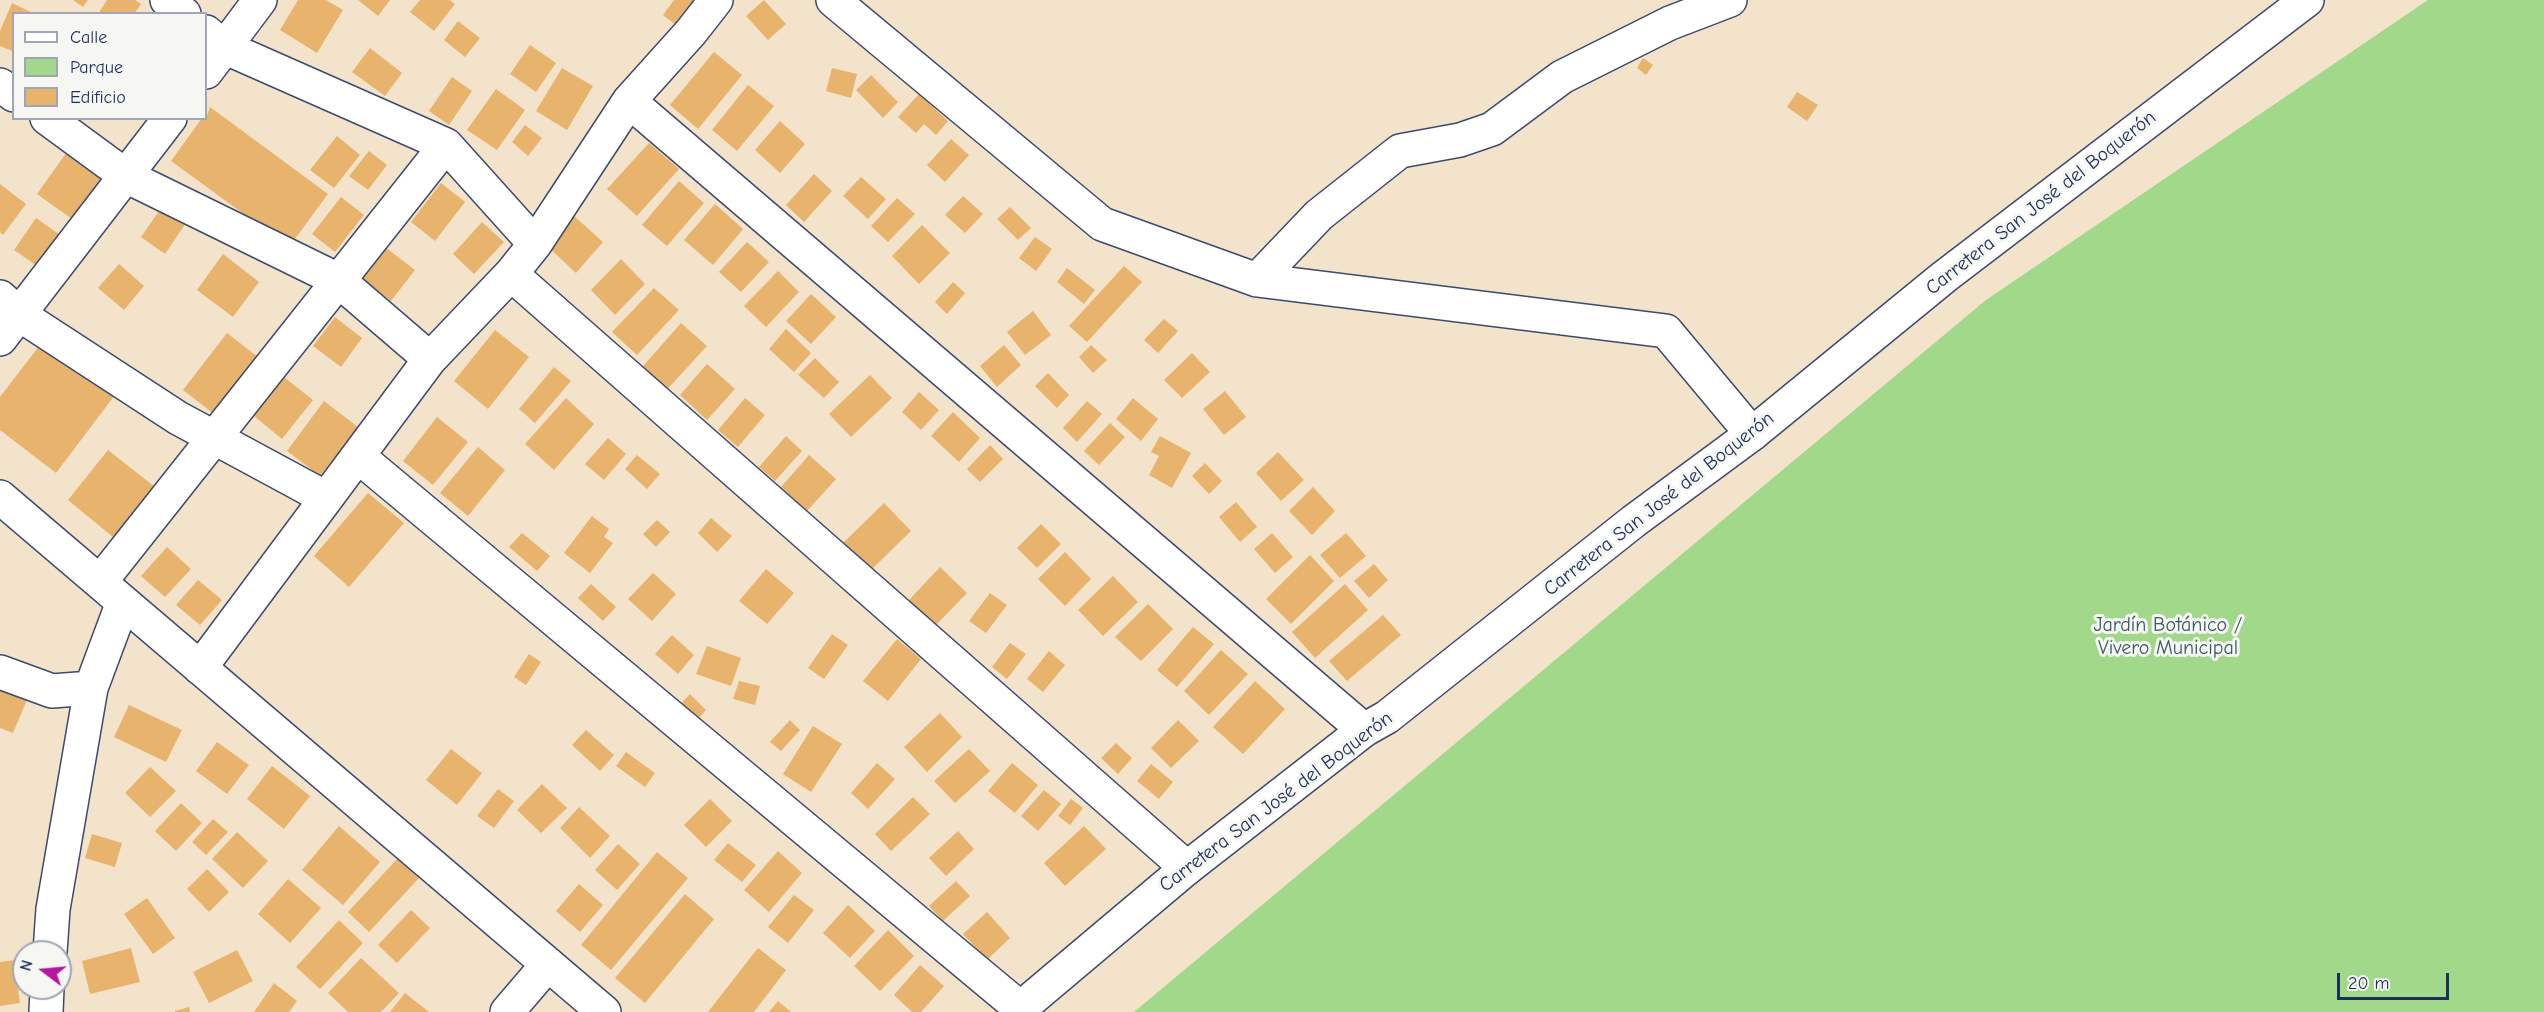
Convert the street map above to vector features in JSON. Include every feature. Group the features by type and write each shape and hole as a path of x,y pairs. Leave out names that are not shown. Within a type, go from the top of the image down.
{"street":[{"path":"167,0 182,12"},
{"path":"260,0 212,50 446,144 535,244"},
{"path":"200,668 430,360 511,274 535,244 629,100 691,32 716,0"},
{"path":"833,0 1102,224 1257,280 1666,331 1752,434"},
{"path":"1257,280 1319,215 1400,151 1461,140 1492,129 1562,77 1670,23 1730,0"},
{"name":"Carretera San José del Boquerón","path":"1018,1010 1187,868 1364,730 1388,717 1634,521 1752,434 1944,277 2307,0"},
{"path":"629,100 1364,730"},
{"path":"50,120 126,176 338,280 430,360"},
{"path":"168,120 126,176 7,317 178,418 326,498"},
{"path":"51,940 53,909 91,688 111,592 214,436 446,144"},
{"path":"511,274 1187,868"},
{"path":"359,456 1018,1010"},
{"path":"0,497 604,1012"},
{"path":"0,672 52,691 91,688"},
{"path":"507,1012 548,964"}],"green space":[{"name":"Jardín Botánico / Vivero Municipal","path":"2428,0 2544,0 2544,1012 1134,1012 1986,300"}],"building":[{"path":"73,0 88,0 83,7"},
{"path":"107,0 135,0 141,4 135,12 99,12"},
{"path":"298,0 326,0 343,10 317,53 280,30"},
{"path":"358,0 390,0 378,16"},
{"path":"420,0 450,0 455,4 434,31 410,12"},
{"path":"674,0 705,0 681,29 663,15"},
{"path":"764,0 786,24 768,40 746,16"},
{"path":"12,3 31,12 12,12 12,51 0,46 0,31"},
{"path":"458,21 480,38 465,57 444,40"},
{"path":"530,45 556,63 536,92 510,74"},
{"path":"370,48 402,73 385,96 352,72"},
{"path":"714,52 742,75 698,129 670,105"},
{"path":"1643,58 1653,65 1646,75 1637,68"},
{"path":"562,68 593,86 567,130 536,111"},
{"path":"832,68 857,74 851,98 826,91"},
{"path":"871,75 898,102 883,118 856,90"},
{"path":"452,77 472,91 449,125 429,111"},
{"path":"748,85 774,106 737,151 712,130"},
{"path":"496,89 525,110 497,150 467,130"},
{"path":"1797,92 1818,105 1807,121 1787,107"},
{"path":"919,94 948,121 936,135 924,124 916,133 898,117"},
{"path":"210,107 328,194 289,247 171,161 201,120 207,120"},
{"path":"780,121 805,144 780,173 755,150"},
{"path":"525,125 542,138 528,156 512,142"},
{"path":"337,136 360,155 334,188 310,170"},
{"path":"951,139 969,155 945,182 927,165"},
{"path":"649,143 679,169 637,216 607,189"},
{"path":"69,149 105,175 72,219 37,194"},
{"path":"369,151 387,165 368,190 349,176"},
{"path":"814,174 832,191 804,222 786,205"},
{"path":"861,177 886,199 868,219 843,196"},
{"path":"679,181 704,203 667,246 642,225"},
{"path":"441,183 465,202 435,241 411,222"},
{"path":"0,184 26,204 3,235 0,232"},
{"path":"963,196 983,214 965,233 945,215"},
{"path":"341,197 364,215 335,252 312,234"},
{"path":"897,198 915,214 888,242 871,226"},
{"path":"164,204 188,220 165,254 141,237"},
{"path":"715,204 743,229 713,265 684,240"},
{"path":"1010,207 1031,228 1018,240 997,219"},
{"path":"574,216 603,242 576,273 547,246"},
{"path":"36,218 63,237 40,268 14,250"},
{"path":"482,222 504,242 474,274 453,254"},
{"path":"922,225 950,253 919,284 892,256"},
{"path":"1035,237 1052,249 1036,271 1019,258"},
{"path":"747,242 769,262 741,292 719,272"},
{"path":"385,247 415,270 391,301 361,277"},
{"path":"223,254 259,282 233,317 197,290"},
{"path":"621,259 645,284 615,315 591,290"},
{"path":"119,264 144,286 124,310 98,288"},
{"path":"1124,266 1142,282 1087,342 1069,326"},
{"path":"1067,268 1095,290 1084,304 1057,282"},
{"path":"778,271 799,292 766,327 744,306"},
{"path":"953,282 965,293 947,314 935,302"},
{"path":"654,288 679,310 637,355 612,332"},
{"path":"811,294 836,317 811,344 786,321"},
{"path":"1033,311 1051,335 1025,355 1007,332"},
{"path":"335,317 362,338 341,367 313,346"},
{"path":"1164,319 1178,331 1158,353 1144,340"},
{"path":"681,323 707,346 662,395 638,372"},
{"path":"786,329 811,353 794,372 769,349"},
{"path":"495,330 529,357 488,409 454,381"},
{"path":"227,333 262,360 218,417 183,390"},
{"path":"46,337 118,391 56,473 0,430 0,397"},
{"path":"1004,345 1021,365 997,387 980,366"},
{"path":"1091,345 1107,360 1093,373 1079,357"},
{"path":"1192,353 1210,372 1182,398 1164,380"},
{"path":"815,358 839,382 824,398 798,375"},
{"path":"707,364 735,389 707,420 680,395"},
{"path":"554,367 571,381 535,423 519,409"},
{"path":"1048,373 1069,395 1057,408 1035,386"},
{"path":"870,375 892,398 851,437 829,414"},
{"path":"284,377 313,400 282,439 254,416"},
{"path":"1225,391 1246,417 1224,435 1203,409"},
{"path":"919,392 939,410 921,430 902,412"},
{"path":"566,398 594,424 554,470 525,444"},
{"path":"745,398 765,415 738,447 718,430"},
{"path":"1133,398 1158,419 1141,441 1116,419"},
{"path":"324,401 358,427 320,476 287,451"},
{"path":"1087,401 1102,414 1077,442 1063,428"},
{"path":"953,412 980,438 959,462 931,436"},
{"path":"437,417 468,442 433,485 403,461"},
{"path":"1110,423 1125,437 1099,465 1084,451"},
{"path":"786,436 802,451 775,481 759,467"},
{"path":"1160,436 1191,453 1172,488 1149,475 1159,456 1151,452"},
{"path":"608,438 626,454 604,480 585,464"},
{"path":"990,445 1003,459 980,482 967,469"},
{"path":"478,447 505,470 468,516 440,493"},
{"path":"108,450 160,491 119,542 68,500"},
{"path":"1278,452 1304,480 1281,501 1256,473"},
{"path":"637,455 660,474 647,489 625,469"},
{"path":"809,455 836,479 807,511 781,487"},
{"path":"1205,463 1222,481 1209,494 1192,476"},
{"path":"1313,487 1335,511 1312,535 1289,511"},
{"path":"368,493 404,523 349,587 314,556"},
{"path":"1236,502 1257,527 1240,542 1219,517"},
{"path":"884,503 911,531 870,571 843,543"},
{"path":"592,516 609,529 604,537 613,543 590,573 564,553"},
{"path":"711,518 732,536 717,552 698,533"},
{"path":"657,520 670,532 656,547 643,534"},
{"path":"1041,524 1061,544 1037,568 1017,548"},
{"path":"522,533 550,556 537,571 509,547"},
{"path":"1272,533 1293,557 1275,573 1254,549"},
{"path":"1346,533 1366,556 1340,578 1320,555"},
{"path":"167,547 191,569 165,597 141,576"},
{"path":"1065,552 1091,579 1065,606 1038,579"},
{"path":"1310,555 1334,581 1291,624 1266,599"},
{"path":"1374,564 1388,580 1369,598 1354,581"},
{"path":"940,567 967,593 935,626 908,601"},
{"path":"766,569 794,593 767,624 739,601"},
{"path":"653,573 676,594 652,621 628,599"},
{"path":"1113,576 1138,602 1103,636 1078,610"},
{"path":"198,580 222,600 200,625 176,605"},
{"path":"591,584 616,607 603,621 578,598"},
{"path":"1345,584 1368,610 1315,658 1292,632"},
{"path":"990,593 1007,605 986,633 969,621"},
{"path":"1148,604 1173,629 1141,661 1115,637"},
{"path":"1383,615 1401,635 1347,681 1329,661"},
{"path":"1193,627 1214,644 1177,687 1157,670"},
{"path":"832,634 848,645 824,679 808,668"},
{"path":"672,635 694,655 678,674 655,654"},
{"path":"897,639 921,659 888,701 863,681"},
{"path":"1010,643 1026,654 1007,679 992,667"},
{"path":"707,646 741,658 731,686 696,674"},
{"path":"1221,650 1248,674 1209,715 1184,691"},
{"path":"1049,651 1065,665 1043,692 1027,679"},
{"path":"529,654 541,662 526,685 514,677"},
{"path":"739,681 760,686 755,705 733,699"},
{"path":"1255,681 1285,709 1243,754 1213,727"},
{"path":"0,684 29,695 13,733 0,728"},
{"path":"690,694 706,710 691,726 674,711"},
{"path":"129,705 182,730 166,762 114,737"},
{"path":"940,713 962,737 927,772 904,747"},
{"path":"790,720 800,730 781,751 770,742"},
{"path":"1178,720 1199,741 1171,768 1151,748"},
{"path":"813,726 842,744 811,792 783,774"},
{"path":"586,730 614,755 600,771 572,745"},
{"path":"217,742 249,765 227,794 196,771"},
{"path":"1116,743 1132,758 1118,774 1101,758"},
{"path":"451,749 482,773 457,805 426,780"},
{"path":"969,749 990,771 955,803 934,781"},
{"path":"626,752 655,773 645,787 616,766"},
{"path":"877,763 895,779 868,809 851,793"},
{"path":"1012,763 1038,785 1015,813 988,791"},
{"path":"1151,764 1173,782 1159,799 1137,781"},
{"path":"272,766 310,796 284,829 247,799"},
{"path":"150,767 176,791 150,817 125,793"},
{"path":"542,784 567,808 541,833 517,810"},
{"path":"498,789 514,801 494,828 477,816"},
{"path":"1044,790 1061,804 1038,831 1021,816"},
{"path":"913,797 930,814 891,851 875,834"},
{"path":"710,799 732,821 706,847 684,825"},
{"path":"1071,799 1083,808 1070,825 1058,816"},
{"path":"181,803 202,823 176,851 155,831"},
{"path":"579,807 610,836 590,858 560,828"},
{"path":"213,819 228,832 206,855 192,842"},
{"path":"339,826 380,862 343,905 302,870"},
{"path":"1084,826 1106,849 1065,886 1044,863"},
{"path":"958,831 974,849 946,876 929,858"},
{"path":"237,832 268,861 243,888 212,859"},
{"path":"92,834 122,843 115,867 85,858"},
{"path":"728,843 756,865 742,882 714,860"},
{"path":"618,844 640,864 617,890 595,870"},
{"path":"778,851 802,873 769,912 744,890"},
{"path":"657,852 688,878 611,970 581,945"},
{"path":"398,858 419,878 369,932 348,912"},
{"path":"207,869 229,892 209,912 187,889"},
{"path":"288,879 321,908 290,943 258,914"},
{"path":"956,881 970,896 943,921 929,906"},
{"path":"579,884 603,905 580,932 556,911"},
{"path":"685,894 714,919 645,1003 615,978"},
{"path":"794,895 814,910 788,943 768,927"},
{"path":"147,898 175,938 153,954 124,914"},
{"path":"848,905 875,931 850,958 823,933"},
{"path":"411,910 430,928 397,963 378,945"},
{"path":"987,912 1010,938 987,960 963,934"},
{"path":"339,920 363,943 320,989 296,967"},
{"path":"888,930 914,956 880,991 854,966"},
{"path":"131,948 140,982 90,994 82,961"},
{"path":"758,948 786,970 754,1012 708,1012"},
{"path":"237,950 253,981 209,1003 193,972"},
{"path":"361,958 399,993 381,1012 348,1012 328,993"},
{"path":"12,960 12,1000 20,1000 20,1003 0,1006 0,962"},
{"path":"920,965 944,986 921,1012 912,1012 894,995"},
{"path":"274,983 297,1001 289,1012 254,1012"},
{"path":"405,993 429,1012 390,1012"},
{"path":"778,1001 791,1012 769,1012"},
{"path":"189,1007 190,1012 175,1012 175,1011"}]}
